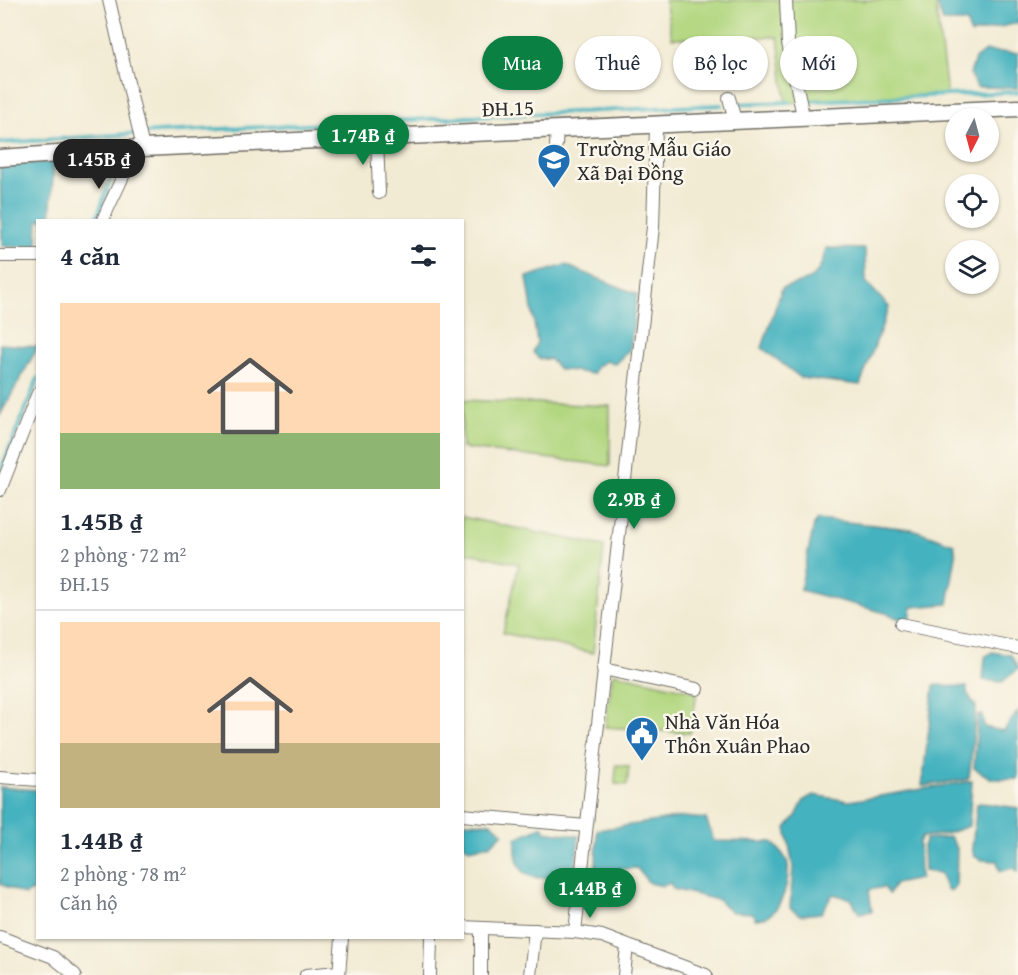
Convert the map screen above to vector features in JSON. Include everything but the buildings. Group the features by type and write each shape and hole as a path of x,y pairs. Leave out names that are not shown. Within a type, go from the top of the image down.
{"main road":[{"name":"ĐH.15","path":"0,158 75,157 137,148 377,137 556,137 735,120 1018,108"}],"street":[{"path":"103,219 137,148 109,0"},
{"path":"786,0 788,43 803,116"},
{"path":"729,98 735,120"},
{"path":"575,932 653,227 656,126"},
{"path":"377,137 379,193"},
{"path":"0,256 36,256"},
{"path":"0,490 36,398"},
{"path":"901,624 1018,648"},
{"path":"603,669 696,689"},
{"path":"0,777 36,780"},
{"path":"464,815 586,826"},
{"path":"464,927 575,932 602,936 706,975"},
{"path":"481,928 481,975"},
{"path":"530,975 535,930"},
{"path":"0,937 53,957 75,975"},
{"path":"306,975 339,973 342,939"},
{"path":"430,975 431,939"},
{"path":"624,975 627,946"}],"green space":[{"path":"665,0 935,0 947,94 786,103 784,90 857,90 857,36 780,36 780,54 778,37 673,36 672,38"},
{"path":"464,400 610,406 610,466 464,448"},
{"path":"464,517 604,546 593,653 503,633 519,564 464,551"},
{"path":"613,673 697,692 690,733 605,727"},
{"path":"616,765 629,766 627,785 615,784"}],"water":[{"path":"936,0 1018,0 1018,23 971,34 966,22 943,22"},
{"path":"985,51 1018,53 1018,88 977,87 970,74 975,59"},
{"path":"54,162 50,219 36,219 36,248 2,246 0,164"},
{"path":"826,248 865,249 866,282 889,307 860,385 801,378 762,348 782,288 813,277 820,266"},
{"path":"565,265 637,294 630,349 615,364 606,361 597,366 593,374 559,369 550,359 539,359 533,352 537,342 527,277"},
{"path":"0,344 36,347 36,351 0,415"},
{"path":"818,519 912,529 954,544 956,555 948,604 912,607 910,620 903,621 889,614 800,590 814,525"},
{"path":"992,652 1011,655 1018,669 1002,682 983,680 985,657"},
{"path":"934,685 967,687 967,693 976,707 970,771 968,779 922,786"},
{"path":"1018,711 1018,779 992,779 974,768 978,715 982,714 984,727 1004,731"},
{"path":"972,781 969,826 946,834 922,837 919,842 920,879 895,884 889,894 884,887 869,890 872,911 859,913 851,899 833,894 821,913 800,915 790,908 793,867 786,828 796,816 804,800 813,795 849,801"},
{"path":"0,787 36,790 36,890 25,895 0,884"},
{"path":"977,804 1018,808 1018,872 1014,868 1000,871 997,861 982,860 974,856 972,848"},
{"path":"684,817 706,819 714,841 772,842 784,855 788,865 787,882 777,908 771,914 755,919 753,913 732,912 718,900 673,889 670,883 663,886 649,883 637,868 596,871 597,830"},
{"path":"464,822 492,823 503,833 492,844 469,849 464,845"},
{"path":"543,826 545,831 579,836 574,876 539,878 523,871 516,853 516,838"},
{"path":"950,837 957,848 956,887 952,891 947,890 940,873 924,871 923,846 926,839"}],"waterway":[{"path":"811,101 1018,92"},
{"path":"740,104 790,102"},
{"path":"0,143 159,132 721,105"},
{"path":"96,219 118,159"},
{"path":"0,471 36,383"}],"place":[{"name":"Trường Mẫu Giáo Xã Đại Đồng","path":"554,189"},
{"name":"Nhà Văn Hóa Thôn Xuân Phao","path":"642,762"}]}
